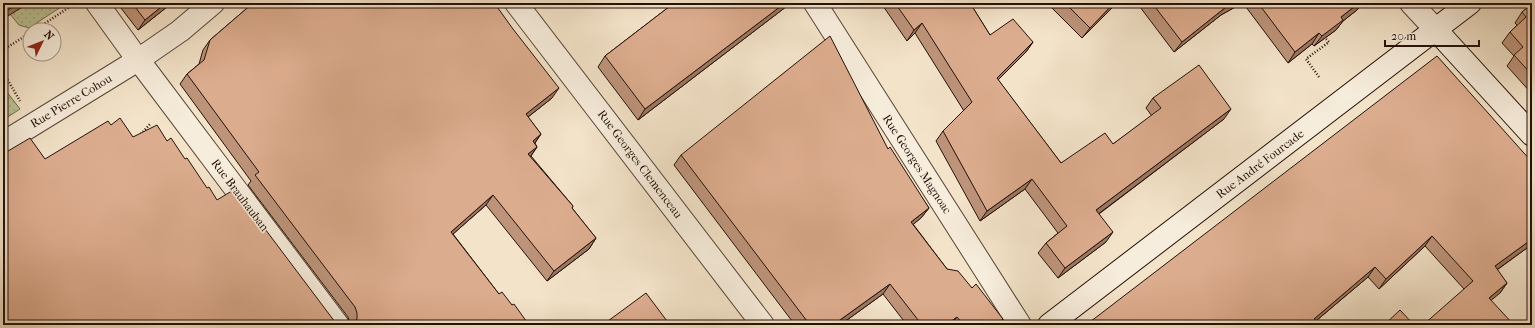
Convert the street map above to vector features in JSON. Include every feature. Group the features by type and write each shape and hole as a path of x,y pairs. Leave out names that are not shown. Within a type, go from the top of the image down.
{"street":[{"name":"Rue Brauhauban","path":"97,3 138,60 338,325"},
{"name":"Rue Pierre Cohou","path":"3,143 138,60 180,31 213,3"},
{"name":"Rue Georges Clemenceau","path":"516,3 763,325"},
{"name":"Rue Georges Magnoac","path":"815,3 1020,325"},
{"path":"1411,3 1532,135"},
{"name":"Rue André Fourcade","path":"1049,325 1470,3"}],"path":[{"path":"47,22 74,3"},
{"path":"3,50 22,38"},
{"path":"1319,77 1306,60 1329,42 1325,38"},
{"path":"3,72 24,107"},
{"path":"137,139 169,101"}],"green space":[{"path":"28,3 67,3 38,22 22,22 22,26 19,25 10,14"},
{"path":"3,87 20,109 3,120"}],"building":[{"path":"3,3 19,3 3,13"},
{"path":"132,3 166,3 145,20"},
{"path":"253,3 497,3 495,4 513,29 559,88 526,114 541,134 533,141 537,147 528,154 573,206 572,208 596,238 554,271 493,195 451,232 499,294 502,292 512,305 514,304 529,325 373,325 371,322 366,325 352,325 357,319 355,307 255,175 259,172 187,74 204,60 210,40"},
{"path":"674,3 785,3 645,109 605,56"},
{"path":"895,3 970,3 990,35 1013,19 1033,42 997,78 1061,163 1105,133 1113,144 1161,108 1153,98 1199,65 1231,109 1096,210 1113,232 1065,268 1046,243 1067,226 1032,179 987,211 943,131 972,102 922,23 914,30"},
{"path":"1065,3 1114,3 1090,28"},
{"path":"1152,3 1231,3 1182,42"},
{"path":"1258,3 1359,3 1341,17 1343,20 1322,36 1319,33 1295,52"},
{"path":"1532,4 1532,75 1514,55 1523,47 1510,32 1526,17 1522,12"},
{"path":"830,36 888,149 890,147 929,208 911,222 947,269 958,271 972,288 976,284 1003,319 995,325 964,325 957,317 946,325 922,325 890,284 833,325 810,325 681,155"},
{"path":"1437,56 1532,162 1532,239 1495,266 1507,283 1489,298 1513,324 1512,325 1423,325 1473,281 1432,236 1386,279 1375,267 1314,319 1319,325 1086,325"},
{"path":"120,118 133,137 157,125 167,141 171,138 185,159 187,158 217,200 235,189 335,322 339,325 3,325 3,154 30,138 45,159 108,121 111,125"},
{"path":"646,293 670,325 604,324"},
{"path":"1400,310 1414,325 1384,325"}]}
